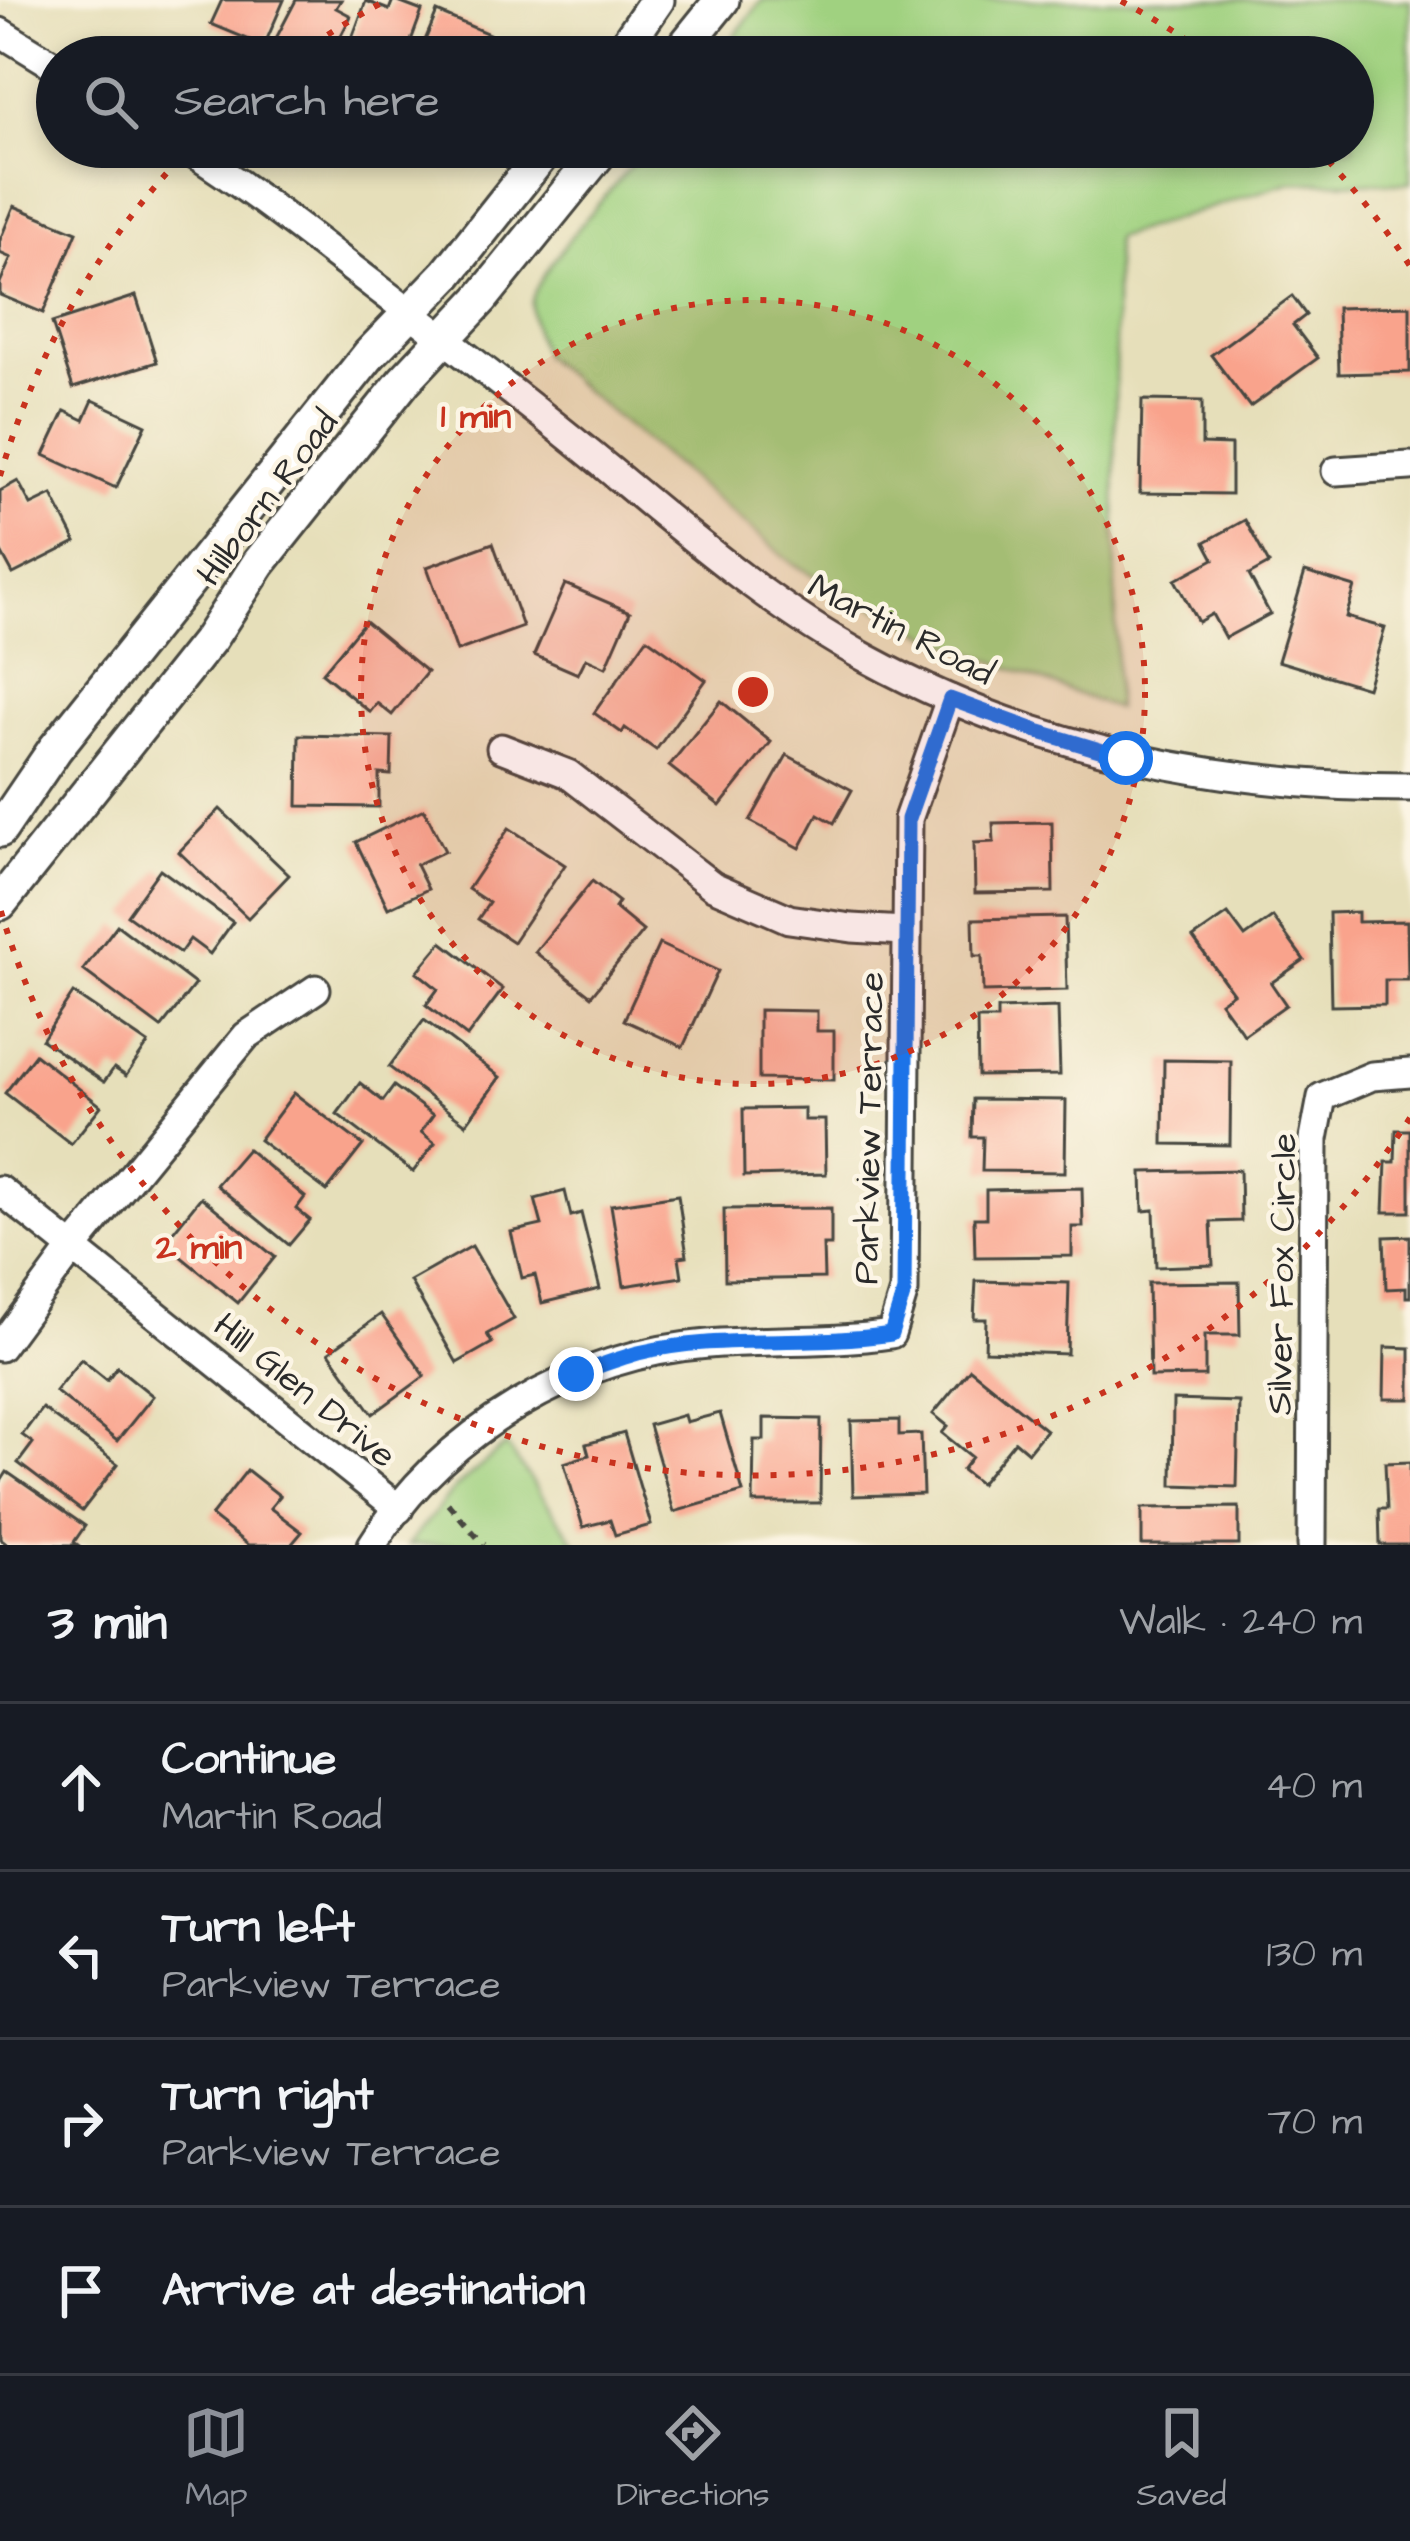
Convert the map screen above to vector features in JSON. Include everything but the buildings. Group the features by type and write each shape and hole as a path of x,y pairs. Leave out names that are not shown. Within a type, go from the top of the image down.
{"street":[{"path":"632,36 657,0"},
{"path":"693,36 722,0"},
{"path":"0,32 36,54"},
{"name":"Martin Road","path":"215,168 281,212 410,312 768,598 866,658 950,699 1126,758 1220,776 1318,787 1410,787"},
{"name":"Hilborn Road","path":"0,830 68,731 369,355 447,274 531,168"},
{"name":"Hilborn Road","path":"0,903 210,639 259,563 404,381 482,299 587,168"},
{"path":"1336,471 1410,466"},
{"name":"Parkview Terrace","path":"372,1545 424,1479 499,1415 576,1374 640,1353 709,1344 838,1342 891,1334 904,1292 908,819 950,699"},
{"path":"501,748 568,774 713,886 789,919 905,931"},
{"path":"0,1347 73,1248 246,1036 316,989"},
{"name":"Silver Fox Circle","path":"1312,1545 1314,1139 1322,1097 1372,1076 1410,1073"},
{"name":"Hill Glen Drive","path":"0,1190 399,1509"}],"path":[{"path":"448,1503 484,1545"}],"green space":[{"path":"762,0 1410,0 1410,183 1291,182 1115,238 1116,709 938,640 793,564 544,357 532,301 565,245 629,168 1374,168 1374,36 734,36"},
{"path":"506,1445 577,1545 408,1545 455,1488"}],"route":[{"path":"576,1374 640,1353 709,1344 838,1342 891,1334 904,1292 908,819 931,745 950,699 1126,758"}]}
